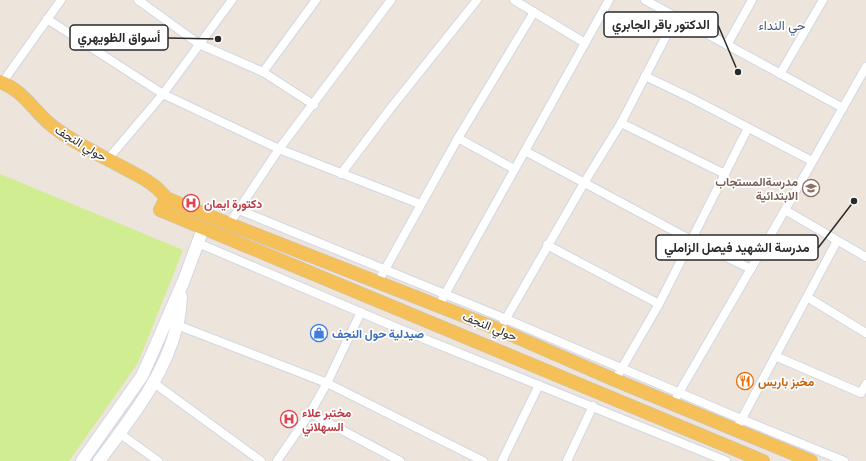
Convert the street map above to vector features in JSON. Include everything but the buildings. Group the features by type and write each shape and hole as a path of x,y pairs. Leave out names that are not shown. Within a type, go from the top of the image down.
{"main road":[{"name":"حولي النجف","path":"1,82 23,95 41,116 61,132 153,185 166,198 378,282 442,299 503,324 615,380 676,398 739,424 811,461"},
{"name":"حولي النجف","path":"166,198 160,210 203,229 763,461"}],"street":[{"path":"1,82 61,0"},
{"path":"138,0 199,44 263,72 314,105"},
{"path":"108,159 163,94 232,0"},
{"path":"263,72 316,0"},
{"path":"229,224 279,150 391,0"},
{"path":"341,174 390,109 477,0"},
{"path":"514,0 585,43"},
{"path":"239,210 385,269 442,299 609,0"},
{"path":"645,0 842,108"},
{"path":"727,45 752,0"},
{"path":"780,74 824,0"},
{"path":"378,282 458,138 534,12"},
{"path":"676,17 621,123 547,245 503,324 622,368 676,398 866,68"},
{"path":"47,19 163,94 279,150 420,204"},
{"path":"645,76 691,98 812,161"},
{"path":"621,123 725,174"},
{"path":"615,380 659,304 748,128"},
{"path":"458,138 514,169"},
{"path":"525,151 691,240 751,269"},
{"path":"785,210 866,257"},
{"path":"82,461 142,376 184,280 203,229"},
{"path":"837,241 739,424 844,461"},
{"path":"198,243 539,386 593,406 726,461"},
{"path":"547,245 659,304"},
{"path":"99,461 154,382 168,352 178,325 184,280"},
{"path":"807,297 866,332"},
{"path":"277,461 310,413 327,383 361,312"},
{"path":"178,325 327,383 483,461"},
{"path":"775,356 863,394 866,384"},
{"path":"154,382 261,461"},
{"path":"502,461 539,386"},
{"path":"567,461 593,406"},
{"path":"310,413 400,461"},
{"path":"119,433 158,461"}],"green space":[{"path":"0,174 183,250 138,363 69,461 0,461"}],"place":[{"name":"أسواق الظويهري","path":"218,39"},
{"name":"الدكتور باقر الجابري","path":"738,72"},
{"name":"مدرسةالمستجاب الابتدائية","path":"811,188"},
{"name":"مدرسة الشهيد فيصل الزاملي","path":"854,201"},
{"name":"دكتورة ايمان","path":"191,203"},
{"name":"صيدلية حول النجف","path":"319,333"},
{"name":"مخبز باريس","path":"745,381"},
{"name":"مختبر علاء السهلاني","path":"289,419"}],"district":[{"name":"حي النداء","path":"782,25"}]}
